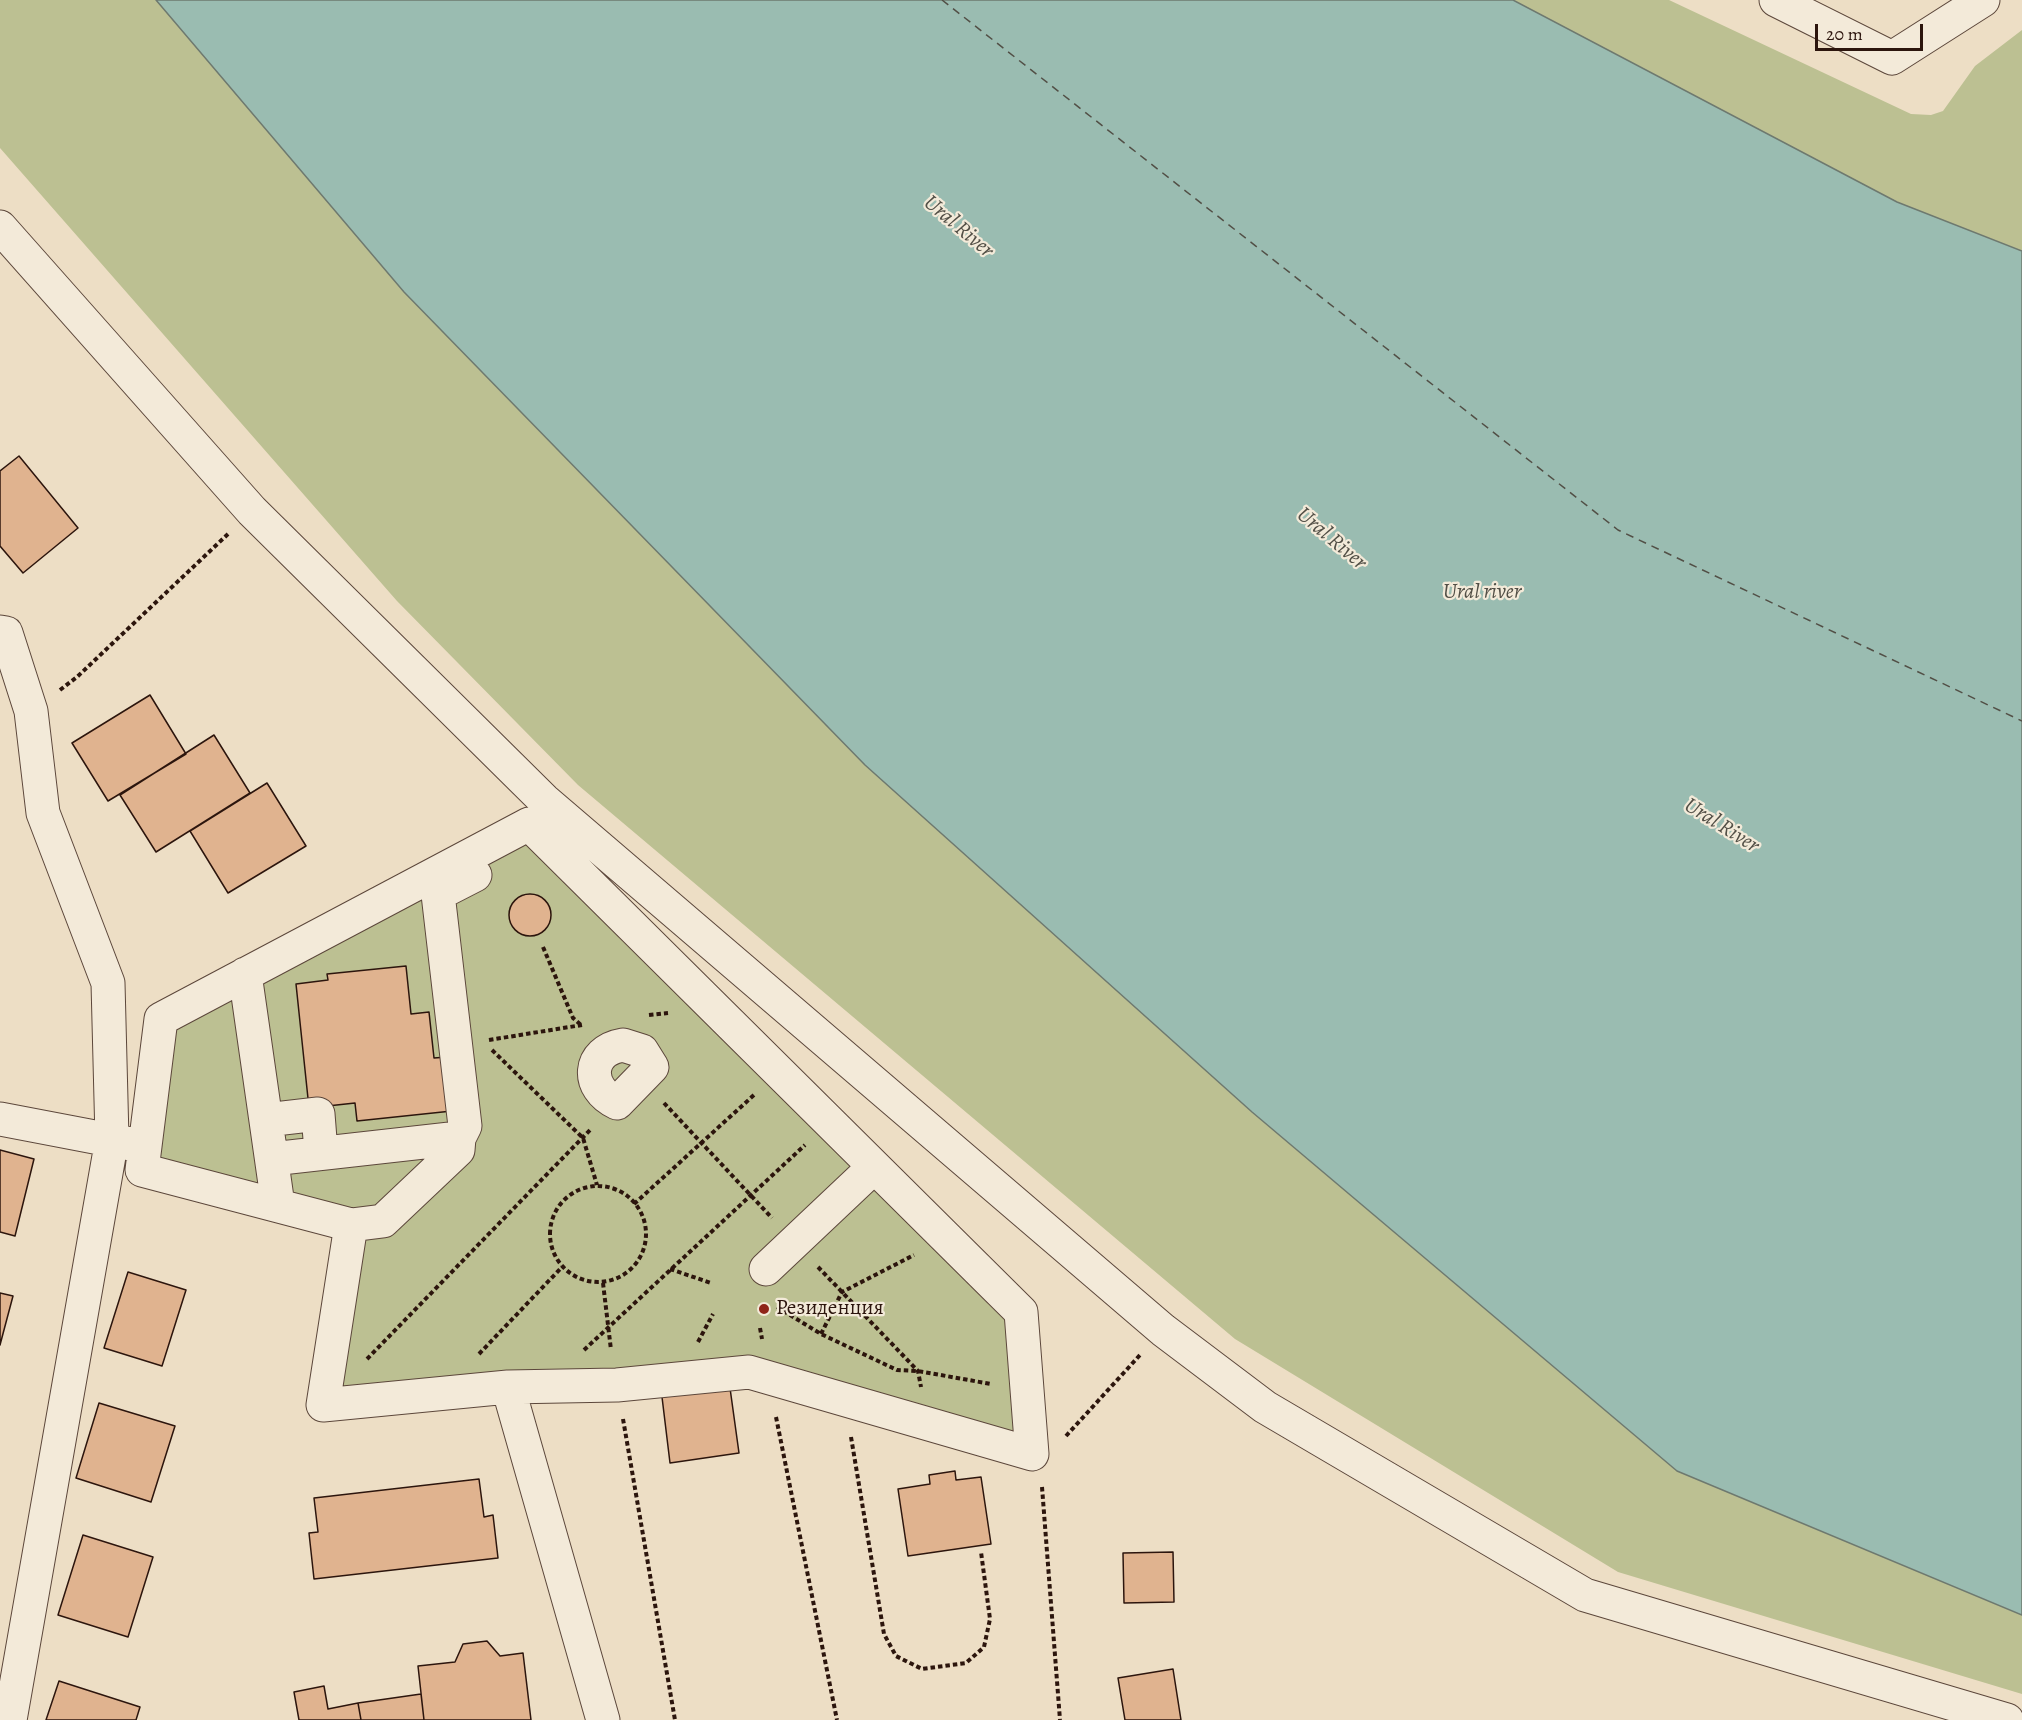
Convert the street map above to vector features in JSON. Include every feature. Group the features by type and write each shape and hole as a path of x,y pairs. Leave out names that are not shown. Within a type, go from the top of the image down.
{"street":[{"path":"1776,0 1892,58 1983,0"},
{"path":"0,227 252,511 544,801 1163,1330 1265,1407 1585,1595 2007,1720"},
{"path":"0,632 6,633 31,711 43,813 108,983 112,1139 10,1720"},
{"path":"351,1225 323,1405 508,1388 617,1385 748,1372 1032,1454 1021,1312 529,824 161,1019 142,1170 351,1225 383,1221 458,1150 459,1138 465,1126 438,894 488,868 480,850"},
{"path":"245,974 279,1205"},
{"path":"623,1045 634,1047 642,1051 652,1067 617,1103 607,1099 598,1089 594,1074 596,1062 608,1050 623,1045"},
{"path":"266,1120 318,1114"},
{"path":"318,1114 321,1152"},
{"path":"272,1159 318,1114"},
{"path":"0,1119 145,1147"},
{"path":"272,1159 459,1138"},
{"path":"766,1269 874,1167"},
{"path":"508,1388 603,1720"}],"path":[{"path":"31,711 77,677 252,511"},
{"path":"543,947 573,1018 608,1050"},
{"path":"483,1041 583,1138 597,1185"},
{"path":"634,1203 779,1073"},
{"path":"364,1363 617,1103"},
{"path":"545,1388 607,1327 829,1122"},
{"path":"597,1185 615,1189 628,1196 641,1211 646,1230 644,1249 632,1269 620,1278 603,1283 583,1281 569,1274 555,1258 548,1234 552,1215 564,1199 578,1189 597,1185"},
{"path":"821,1334 842,1292 947,1238"},
{"path":"441,1394 562,1266"},
{"path":"670,1269 711,1283"},
{"path":"603,1283 607,1327 675,1720"},
{"path":"777,1307 821,1334 897,1370 918,1371 1027,1391"},
{"path":"1063,1440 1163,1330"},
{"path":"768,1378 837,1720"},
{"path":"849,1428 884,1634 896,1656 922,1669 943,1668 966,1663 984,1647 990,1619 981,1552"},
{"path":"1041,1477 1060,1720"}],"green space":[{"path":"0,0 156,0 404,292 865,765 1252,1112 1677,1471 2022,1615 2022,1694 1618,1572 1235,1339 578,785 397,601 0,148"},
{"path":"1513,0 1669,0 1911,114 1931,115 1943,111 1975,66 2022,30 2022,255 1897,202"},
{"path":"527,838 1010,1317 1020,1439 749,1361 336,1393 363,1217 154,1162 171,1026"}],"water":[{"name":"Ural river","path":"156,0 1513,0 1897,202 2022,251 2022,1615 1677,1471 1252,1112 865,765 404,292"}],"building":[{"path":"19,456 78,528 23,573 0,546 0,471"},
{"path":"150,695 186,754 108,801 72,743"},
{"path":"214,735 250,793 156,852 120,795"},
{"path":"267,783 306,846 228,893 190,831"},
{"path":"530,894 545,900 551,915 545,930 530,936 515,930 509,915 515,900"},
{"path":"406,966 411,1014 429,1012 434,1058 447,1057 452,1111 357,1121 355,1103 309,1108 296,984 328,980 327,974"},
{"path":"0,1150 34,1159 15,1236 0,1232"},
{"path":"128,1272 186,1290 162,1366 104,1348"},
{"path":"0,1293 13,1296 0,1345"},
{"path":"730,1388 739,1453 670,1463 662,1397"},
{"path":"99,1403 175,1426 151,1502 76,1478"},
{"path":"955,1471 956,1480 981,1477 991,1544 908,1556 898,1489 930,1484 929,1475"},
{"path":"479,1479 484,1517 493,1515 498,1558 314,1579 309,1533 318,1532 314,1498"},
{"path":"83,1535 153,1557 128,1637 58,1615"},
{"path":"1173,1552 1174,1602 1124,1603 1123,1553"},
{"path":"487,1641 500,1656 523,1653 531,1720 424,1720 418,1666 455,1662 463,1644"},
{"path":"1173,1669 1181,1720 1125,1720 1118,1678"},
{"path":"59,1681 140,1707 136,1720 46,1720"},
{"path":"324,1686 328,1709 358,1703 361,1720 299,1720 294,1692"},
{"path":"421,1694 424,1720 361,1720 358,1703"}],"ferry route":[{"path":"942,0 1618,530 2022,721"}],"place":[{"name":"Резиденция","path":"764,1309"}],"water label":[{"name":"Ural River","path":"958,227"},
{"name":"Ural River","path":"1331,539"},
{"name":"Ural River","path":"1721,826"}]}
